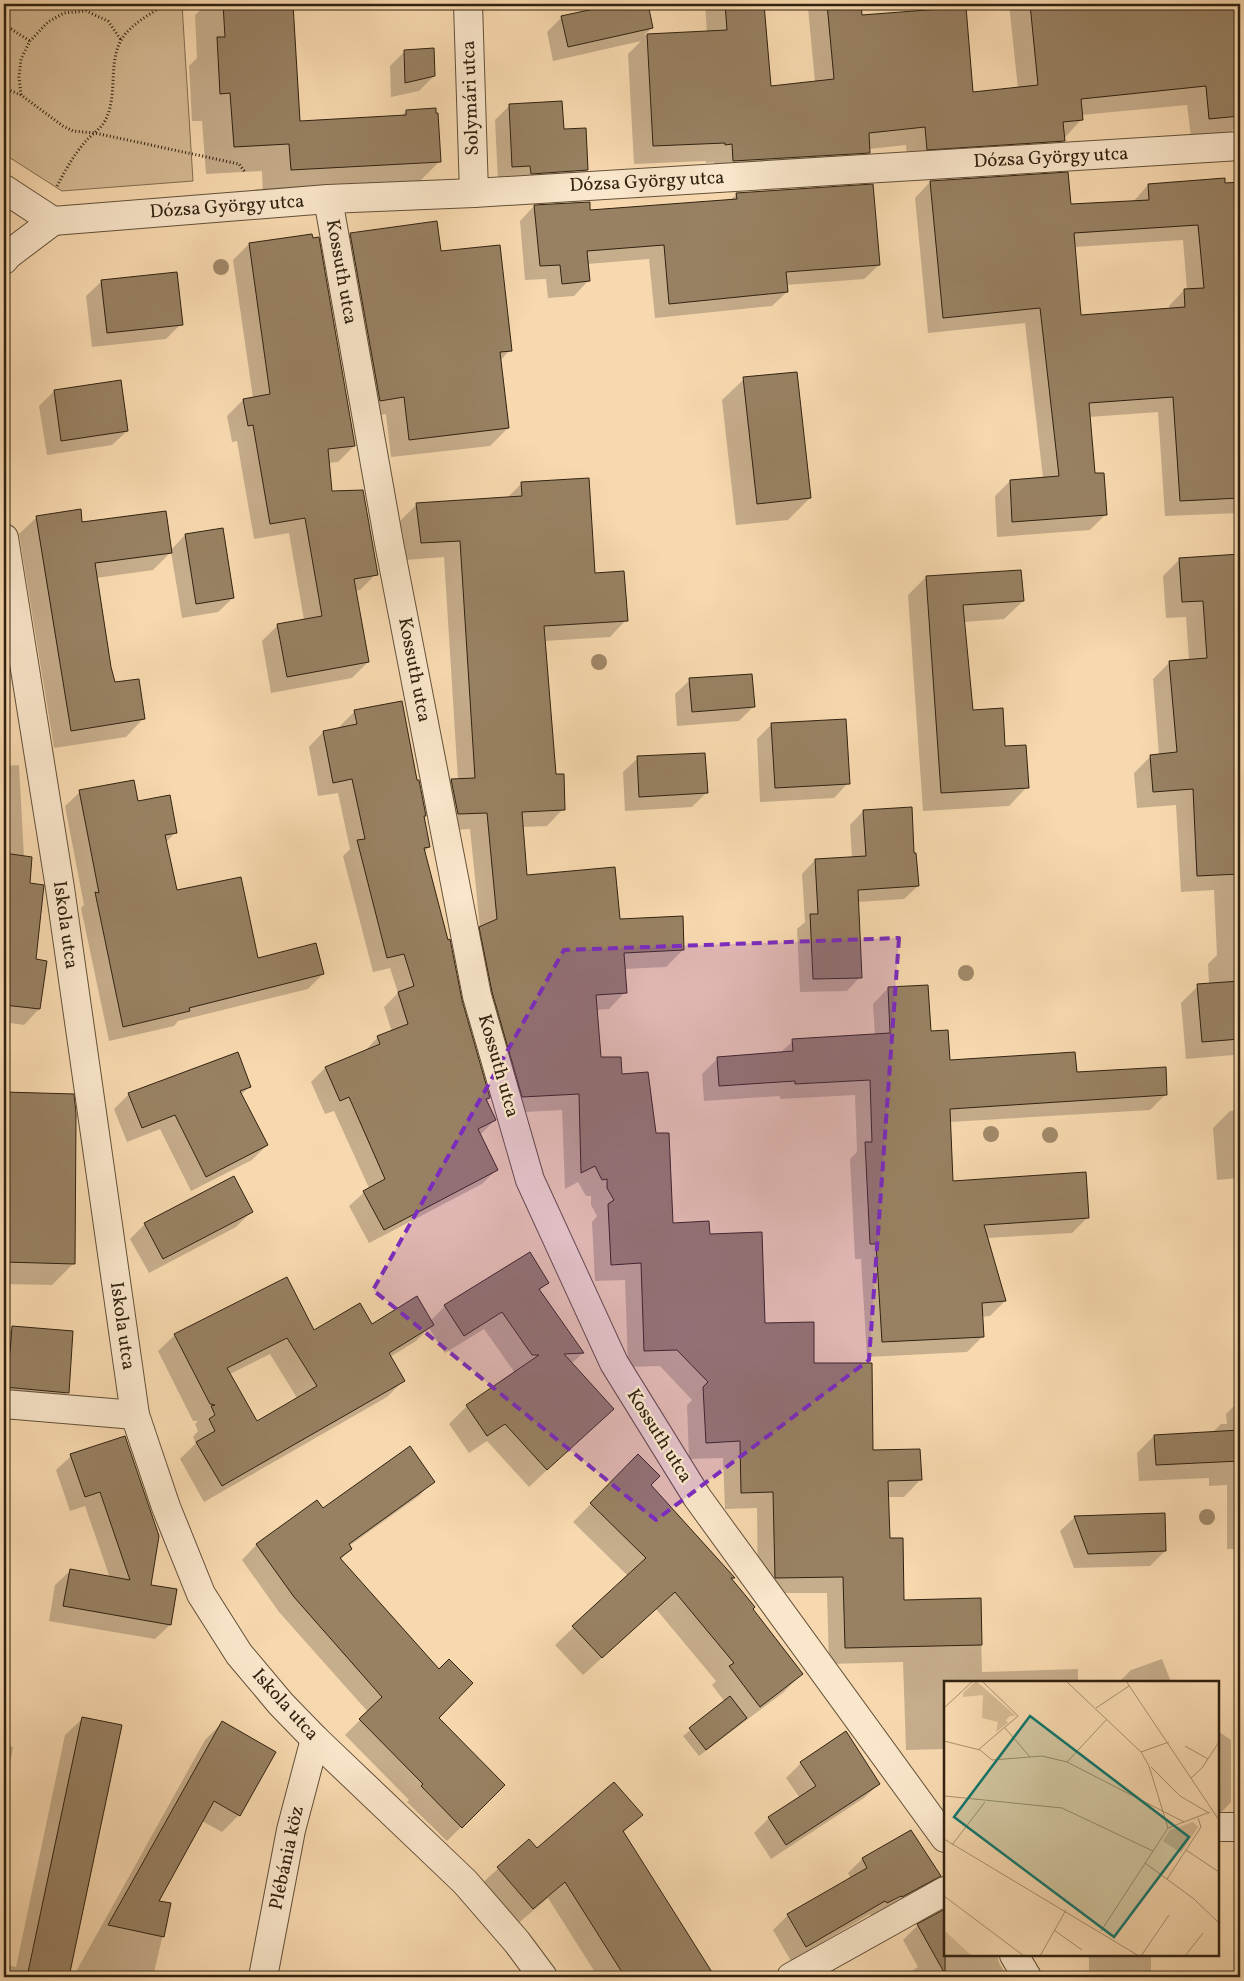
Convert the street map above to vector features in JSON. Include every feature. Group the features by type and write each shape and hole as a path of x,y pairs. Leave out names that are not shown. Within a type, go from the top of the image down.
{"street":[{"name":"Solymári utca","path":"468,4 474,193"},
{"name":"Dózsa György utca","path":"42,214 234,207 328,199 474,193 1240,146"},
{"path":"4,189 42,214 4,260"},
{"name":"Kossuth utca","path":"328,199 389,543 477,996 530,1180 614,1363 696,1497 942,1829"},
{"name":"Iskola utca","path":"4,538 60,888 136,1415 166,1506 201,1594 239,1654 281,1704 315,1739 465,1882 517,1942 543,1977"},
{"path":"4,1404 136,1415"},
{"name":"Plébánia köz","path":"262,1977 291,1830 315,1739"},
{"path":"1219,1827 1240,1827"},
{"path":"790,1977 944,1892"},
{"path":"1015,1956 1027,1977"}],"path":[{"path":"42,214 44,202 53,194 76,154 106,120 111,105 115,53 121,40 130,29 164,4"},
{"path":"21,95 19,77 22,59 30,41 48,22 64,13 86,11 108,20 121,40"},
{"path":"4,28 11,29 30,41"},
{"path":"4,88 21,95 63,126 74,131 95,133 239,164 245,172 244,187 234,207"}],"highlighted area":[{"path":"899,938 869,1360 656,1520 373,1290 564,950"}],"shaded area":[{"path":"4,4 182,4 193,181 62,191 4,154"}],"building":[{"path":"223,4 293,4 300,121 406,115 406,110 436,108 436,113 438,113 441,162 291,170 289,144 234,147 230,93 220,94 217,37 225,37"},
{"path":"617,4 648,4 653,28 568,47 561,16"},
{"path":"725,4 764,4 771,86 834,79 827,4 861,4 862,15 966,7 973,92 1038,85 1030,4 1240,4 1240,116 1209,119 1206,86 1081,99 1083,120 1063,122 1065,141 927,150 925,127 869,133 870,153 733,161 732,144 653,146 647,34 727,30"},
{"path":"434,48 435,76 405,83 404,50"},
{"path":"562,101 564,129 586,128 588,170 531,174 530,166 512,167 509,104"},
{"path":"1068,172 1071,204 1149,200 1148,184 1225,178 1225,183 1240,182 1240,498 1180,501 1173,397 1089,403 1095,473 1104,473 1107,515 1012,522 1010,480 1059,476 1040,308 943,318 930,181","holes":["1198,225 1204,288 1184,289 1185,307 1081,315 1074,233"]},
{"path":"873,184 880,265 786,272 788,292 669,304 664,245 587,251 590,281 562,284 560,265 540,266 534,205 590,202 590,210 737,199 736,193"},
{"path":"437,221 441,251 500,245 512,351 500,352 509,428 409,440 404,397 380,401 350,233"},
{"path":"312,234 313,238 319,237 355,446 328,449 332,491 363,490 378,575 354,579 369,662 287,677 277,624 322,616 305,518 270,524 253,425 248,426 243,399 270,394 249,243"},
{"path":"177,272 183,325 107,333 101,280"},
{"path":"797,372 811,498 757,504 743,377"},
{"path":"121,380 128,431 61,441 54,390"},
{"path":"589,478 595,573 624,571 628,621 544,626 556,774 564,774 565,810 522,812 527,875 615,867 620,919 683,916 684,950 624,953 627,993 596,995 601,1057 621,1057 622,1074 648,1072 656,1133 669,1133 673,1223 709,1221 710,1234 762,1232 765,1323 814,1322 814,1363 872,1363 873,1450 920,1449 922,1480 888,1481 890,1538 903,1538 904,1600 981,1598 982,1645 845,1648 843,1577 775,1578 773,1492 741,1493 740,1441 706,1443 703,1387 708,1382 677,1350 644,1351 641,1263 611,1265 608,1204 614,1200 607,1188 607,1179 602,1180 595,1166 581,1173 579,1094 522,1097 492,992 479,927 497,919 487,813 458,814 451,779 475,778 460,541 421,543 416,503 522,496 521,482"},
{"path":"81,509 82,522 166,511 172,553 95,563 115,682 139,679 145,719 71,731 36,516"},
{"path":"223,528 234,598 196,604 185,534"},
{"path":"1240,554 1240,874 1197,876 1193,789 1153,792 1150,755 1177,752 1169,661 1207,658 1203,601 1182,602 1179,558"},
{"path":"1021,570 1024,601 963,605 973,710 1003,708 1005,746 1026,745 1029,788 941,793 926,576"},
{"path":"752,674 755,707 692,712 689,678"},
{"path":"402,701 426,816 424,816 430,847 424,848 448,940 450,939 462,1000 490,1098 486,1099 496,1120 478,1129 498,1170 384,1230 363,1191 385,1179 349,1097 340,1101 325,1067 380,1044 377,1036 408,1024 398,992 414,986 404,954 387,958 357,840 365,839 352,779 333,783 323,731 357,724 354,710"},
{"path":"846,719 850,784 775,788 771,723"},
{"path":"705,753 708,793 639,797 637,756"},
{"path":"134,780 138,801 170,795 177,833 165,835 177,890 241,877 258,958 316,943 324,974 189,1008 190,1011 123,1027 95,892 99,893 79,790"},
{"path":"912,807 914,853 916,853 919,886 858,890 862,978 813,979 810,914 818,914 815,859 866,856 863,810"},
{"path":"4,853 32,857 30,883 44,885 36,959 47,961 40,1009 4,1005"},
{"path":"1240,981 1240,1039 1202,1042 1197,984"},
{"path":"928,985 931,1031 948,1030 950,1060 1075,1052 1077,1072 1166,1067 1167,1095 950,1109 953,1181 1086,1172 1089,1218 984,1225 1006,1301 982,1303 984,1337 882,1342 876,1244 870,1244 865,1142 872,1142 870,1080 795,1084 795,1081 719,1086 717,1057 793,1051 792,1039 890,1033 888,987"},
{"path":"238,1052 251,1087 240,1091 268,1145 206,1177 175,1115 142,1128 128,1093"},
{"path":"4,1092 74,1094 76,1114 75,1264 4,1262"},
{"path":"234,1176 253,1212 163,1259 144,1223"},
{"path":"530,1252 549,1283 539,1289 584,1353 564,1354 614,1409 547,1470 505,1424 487,1436 466,1405 539,1355 532,1355 502,1312 464,1336 444,1305"},
{"path":"287,1277 314,1330 360,1303 372,1324 417,1296 434,1325 389,1353 405,1381 222,1486 196,1442 215,1431 209,1419 215,1415 211,1406 215,1405 210,1404 174,1334","holes":["287,1338 317,1386 257,1421 227,1368"]},
{"path":"12,1326 73,1331 69,1393 4,1387 4,1352 10,1353"},
{"path":"1240,1430 1240,1461 1156,1465 1154,1435"},
{"path":"125,1436 159,1536 151,1585 177,1589 171,1625 63,1606 70,1569 130,1580 100,1492 85,1497 70,1454"},
{"path":"410,1446 435,1482 349,1544 352,1549 340,1558 439,1669 449,1659 473,1683 439,1718 505,1785 462,1828 421,1786 423,1784 359,1719 382,1697 294,1597 256,1544 317,1500 323,1508"},
{"path":"638,1454 660,1476 651,1485 735,1578 731,1578 755,1607 753,1609 803,1674 760,1707 729,1666 734,1663 675,1592 602,1658 572,1626 646,1558 590,1503"},
{"path":"1165,1513 1166,1551 1088,1554 1074,1516"},
{"path":"730,1696 747,1718 706,1750 689,1728"},
{"path":"82,1717 122,1725 69,1977 27,1977"},
{"path":"222,1721 276,1752 240,1816 214,1801 159,1901 171,1903 164,1937 108,1925"},
{"path":"846,1731 880,1784 786,1845 768,1817 816,1786 800,1762"},
{"path":"614,1782 643,1815 623,1831 715,1977 625,1977 565,1882 533,1909 497,1867 529,1839 537,1848"},
{"path":"911,1830 941,1876 902,1897 887,1903 885,1901 806,1947 787,1914 867,1868 862,1858"},
{"path":"944,1910 945,1974 917,1924"}]}
